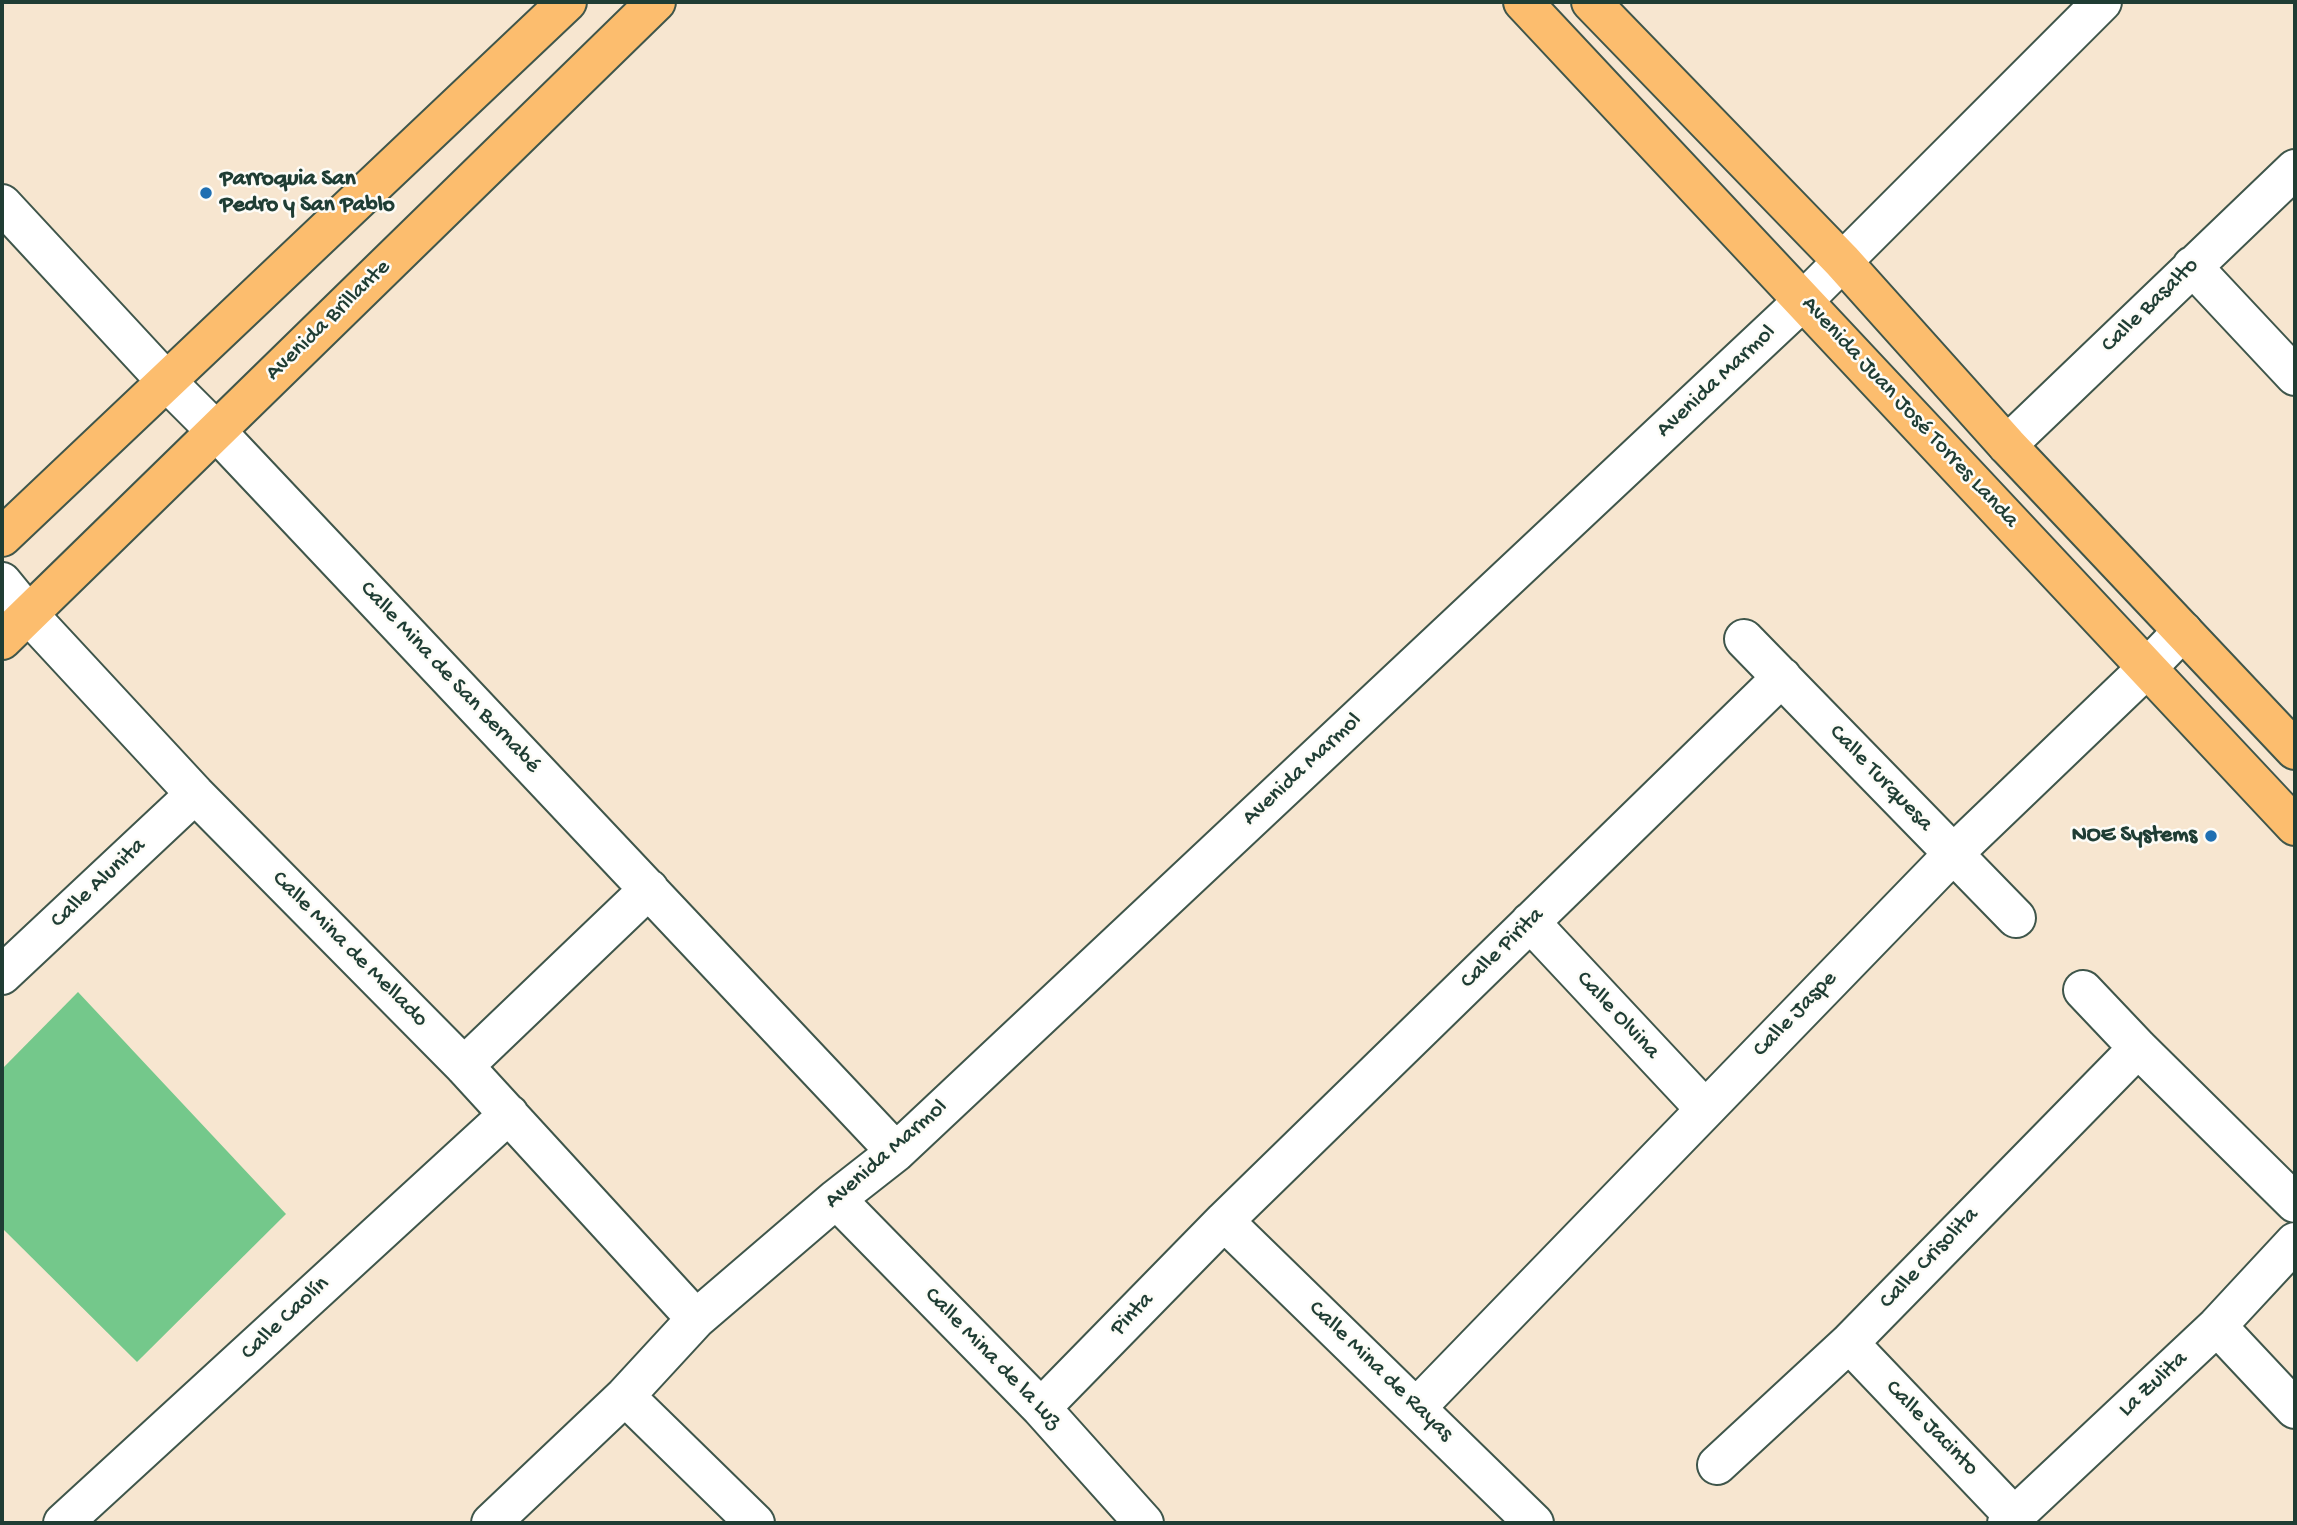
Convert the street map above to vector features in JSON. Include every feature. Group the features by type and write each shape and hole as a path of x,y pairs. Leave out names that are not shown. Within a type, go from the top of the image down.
{"main road":[{"path":"2,537 567,2"},
{"name":"Avenida Brillante","path":"15,628 656,2"},
{"name":"Avenida Juan José Torres Landa","path":"1523,2 2295,826"},
{"path":"1591,2 1842,261 2007,444 2295,750"}],"street":[{"name":"Avenida Marmol","path":"491,1523 625,1396 696,1319 836,1199 896,1152 1804,300 2102,2"},
{"name":"Calle Basalto","path":"2007,444 2295,169"},
{"name":"Calle Mina de San Bernabé","path":"2,204 896,1152"},
{"path":"2192,266 2295,376"},
{"name":"Calle Mina de Mellado","path":"2,582 15,628 195,794 464,1066 696,1319"},
{"name":"Calle Jaspe","path":"1417,1407 1953,854 2183,631"},
{"name":"Calle Turquesa","path":"1744,639 2016,918"},
{"name":"Calle Pirita","path":"1224,1222 1782,677"},
{"name":"Calle Alunita","path":"2,975 195,794"},
{"path":"464,1066 649,889"},
{"name":"Calle Olvina","path":"1530,922 1705,1109"},
{"path":"2083,990 2295,1203"},
{"name":"Calle Crisolita","path":"1717,1465 1849,1343 2138,1048"},
{"name":"Calle Caolín","path":"63,1523 509,1114"},
{"name":"Calle Mina de la Luz","path":"836,1199 1041,1408 1144,1523"},
{"name":"Calle Mina de Rayas","path":"1224,1222 1417,1407 1520,1519"},
{"name":"Pinta","path":"1041,1408 1224,1222"},
{"name":"La Zulita","path":"2011,1520 2217,1326 2295,1241"},
{"path":"2217,1326 2295,1409"},
{"name":"Calle Jacinto","path":"1849,1343 2011,1520"},
{"path":"625,1396 755,1523"}],"green space":[{"path":"78,992 286,1214 137,1362 2,1228 2,1069"}],"place":[{"name":"Parroquia San Pedro y San Pablo","path":"206,193"},
{"name":"NOE Systems","path":"2211,836"}]}
